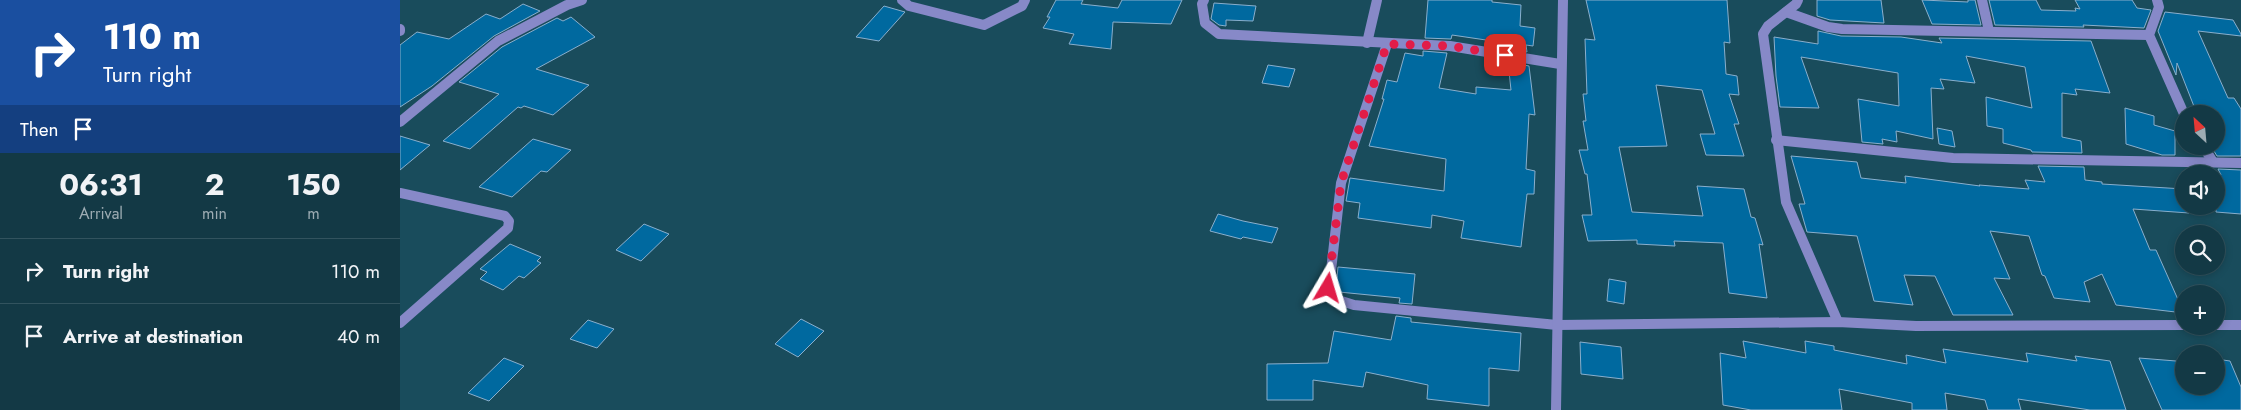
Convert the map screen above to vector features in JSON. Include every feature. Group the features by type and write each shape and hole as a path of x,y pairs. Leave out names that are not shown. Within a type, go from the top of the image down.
{"street":[{"path":"400,122 498,42 568,5 582,0"},
{"path":"902,0 910,6 984,25 1022,6 1025,0"},
{"path":"1204,0 1202,4 1205,22 1219,34 1450,46 1560,64"},
{"path":"1367,43 1377,0"},
{"path":"1556,410 1560,64 1563,0"},
{"path":"1798,0 1796,4 1768,26 1762,34 1786,202 1838,322"},
{"path":"1982,0 1990,31"},
{"path":"2157,0 2159,7 2149,34 2180,105"},
{"path":"1786,12 1828,27 1842,29 2149,34"},
{"path":"1387,44 1341,183 1328,288 1336,299 1354,305 1557,324 1838,322 1916,326 2175,325"},
{"path":"1776,140 1953,158 2241,163"},
{"path":"2209,155 2213,162"},
{"path":"400,193 505,216 510,220 508,228 400,322"},
{"path":"2225,325 2241,326"}],"building":[{"path":"1056,0 1083,0 1081,4 1118,8 1122,0 1182,0 1171,24 1113,22 1111,49 1069,44 1074,34 1043,28 1050,17 1047,17"},
{"path":"1428,0 1492,0 1492,2 1521,5 1520,26 1535,28 1533,46 1526,45 1527,52 1485,45 1486,40 1452,35 1451,39 1425,38"},
{"path":"1586,0 1727,0 1730,43 1724,42 1726,74 1737,76 1739,95 1729,94 1739,124 1734,124 1744,156 1706,155 1700,134 1715,134 1702,90 1656,85 1667,146 1619,147 1632,212 1703,216 1697,186 1744,189 1751,217 1755,218 1763,245 1759,244 1767,298 1729,293 1723,243 1674,241 1675,246 1637,244 1637,240 1588,241 1582,215 1592,215 1587,174 1585,174 1579,150 1588,150 1583,121 1586,121 1583,94 1587,94 1585,39 1595,40"},
{"path":"1817,0 1881,0 1884,23 1830,20 1817,16"},
{"path":"1922,0 1968,2 1968,0 1975,0 1981,25 1932,24"},
{"path":"1989,0 2036,0 2041,10 2076,11 2075,8 2080,9 2075,0 2132,0 2137,8 2151,10 2144,28 2083,25 2084,27 1995,25"},
{"path":"1214,3 1256,6 1253,21 1226,20 1226,26 1219,25 1211,19"},
{"path":"523,4 540,11 494,36 432,86 400,107 400,45 417,32 449,39 486,14 500,19"},
{"path":"884,6 905,12 879,41 856,37"},
{"path":"2165,12 2233,20 2241,36 2198,31 2228,98 2234,98 2241,109 2241,156 2217,156 2225,155 2225,105 2193,105 2177,63 2176,75 2158,31"},
{"path":"571,17 595,37 536,69 589,85 553,115 524,106 518,107 470,149 443,141 499,94 459,82 502,47 557,18 563,21"},
{"path":"1818,31 1841,36 1901,37 1942,43 1939,38 2091,41 2110,93 2075,89 2077,95 2062,93 2062,137 2081,141 2082,153 2032,152 2031,150 2003,143 2003,129 1987,126 1986,97 2032,108 2025,67 1966,56 1975,83 1940,79 1944,89 1931,88 1933,139 1896,131 1897,142 1882,139 1883,144 1862,142 1858,99 1899,106 1898,73 1801,57 1819,108 1780,107 1774,37 1818,44"},
{"path":"1423,51 1447,53 1439,88 1476,94 1476,87 1511,90 1508,62 1529,66 1535,115 1529,114 1526,169 1535,171 1534,194 1527,194 1521,247 1461,238 1464,221 1432,215 1431,228 1358,218 1360,203 1346,201 1350,178 1444,191 1446,159 1369,146 1384,99 1382,99 1387,80 1397,82 1405,53 1423,56"},
{"path":"1268,65 1295,69 1289,87 1262,83"},
{"path":"2125,108 2154,116 2154,125 2175,131 2175,155 2162,155 2126,144"},
{"path":"1937,128 1952,131 1955,147 1939,144"},
{"path":"400,136 430,145 400,170"},
{"path":"533,139 571,150 547,172 541,171 512,197 479,187"},
{"path":"1791,156 1857,162 1861,178 1906,183 1905,176 1980,186 2029,189 2025,180 2045,182 2038,166 2084,167 2085,180 2102,182 2102,184 2175,188 2175,212 2133,209 2150,250 2156,250 2175,293 2175,312 2116,305 2102,274 2084,282 2090,302 2054,298 2045,276 2042,275 2029,236 1990,231 2010,279 1994,278 2013,315 1953,315 1935,276 1904,275 1913,305 1874,301 1857,236 1807,232 1799,204 1805,204"},
{"path":"2225,169 2241,170 2241,214 2225,213"},
{"path":"1218,214 1278,228 1272,243 1243,237 1241,239 1210,231"},
{"path":"644,224 669,234 641,261 616,250"},
{"path":"510,244 541,257 537,261 541,263 524,278 519,276 503,290 480,279 487,272 480,269"},
{"path":"1338,267 1415,274 1412,304 1399,303 1400,298 1339,292 1336,287"},
{"path":"1609,279 1626,282 1624,304 1607,301"},
{"path":"1396,316 1411,318 1411,322 1521,333 1519,371 1489,368 1489,406 1427,399 1428,385 1366,372 1363,387 1313,380 1313,400 1267,400 1267,364 1328,363 1334,331 1391,340"},
{"path":"801,319 824,331 798,357 775,344"},
{"path":"588,320 614,329 597,348 570,339"},
{"path":"1743,341 1806,353 1805,341 1834,346 1834,350 1907,364 1906,355 1946,363 1943,349 2028,362 2026,353 2077,361 2075,356 2110,361 2126,410 2090,410 2018,399 2021,410 1988,410 1985,400 1945,393 1947,410 1912,410 1912,403 1839,389 1842,410 1751,410 1723,405 1720,353 1746,358"},
{"path":"1580,342 1621,347 1623,379 1581,374"},
{"path":"504,358 524,366 489,401 468,393"},
{"path":"2139,358 2175,361 2175,395 2225,395 2225,360 2230,361 2241,387 2241,410 2162,410"}],"route":[{"path":"1328,288 1341,183 1387,44 1450,46 1505,55"}]}
